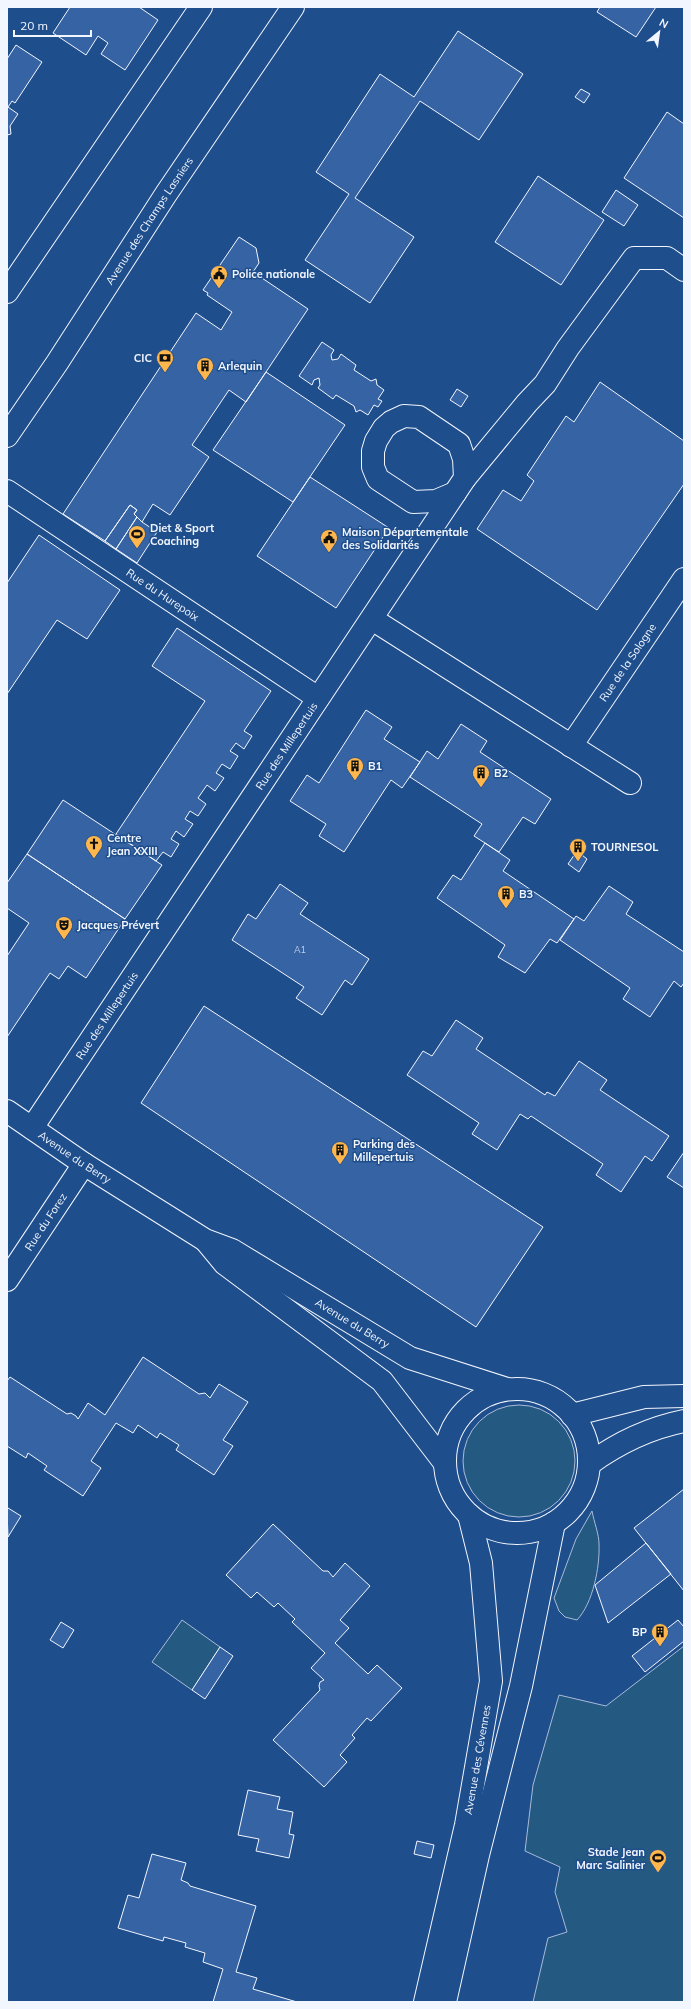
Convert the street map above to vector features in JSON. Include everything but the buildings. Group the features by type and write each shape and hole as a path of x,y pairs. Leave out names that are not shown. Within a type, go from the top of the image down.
{"street":[{"path":"7,292 201,7"},
{"name":"Avenue des Champs Lasniers","path":"7,436 57,363 166,194 294,7"},
{"name":"Rue des Millepertuis","path":"32,1128 460,486 527,403 545,384 568,348 634,258 666,258 684,270"},
{"name":"Rue du Hurepoix","path":"7,491 318,698"},
{"name":"Rue de la Sologne","path":"571,746 684,579"},
{"path":"372,619 630,783"},
{"name":"Avenue du Berry","path":"7,1111 84,1164 205,1240 232,1250 410,1358 507,1389"},
{"name":"Rue du Forez","path":"7,1280 84,1164"},
{"name":"Avenue du Berry","path":"205,1240 225,1264 382,1381 444,1462"},
{"path":"507,1389 526,1389 545,1395 560,1403 572,1415 582,1429 588,1446 589,1464 586,1481 579,1498 568,1512 554,1523 533,1531 510,1532 488,1527 469,1514 459,1504 451,1491 444,1462 447,1442 456,1422 469,1407 487,1395 507,1389"},
{"path":"572,1415 644,1397 684,1396"},
{"path":"589,1464 627,1439 684,1421"},
{"name":"Avenue des Cévennes","path":"426,2002 466,1825 491,1681 481,1563 469,1514"},
{"name":"Avenue des Cévennes","path":"445,2002 478,1855 522,1686 554,1523"}],"shaded area":[{"path":"519,1405 540,1409 559,1421 571,1440 575,1461 571,1482 559,1501 540,1513 519,1517 498,1513 479,1501 467,1482 463,1461 467,1440 479,1421 498,1409"},
{"path":"592,1511 599,1540 597,1574 591,1595 583,1613 577,1620 565,1617 559,1611 554,1598 576,1539"},
{"path":"182,1620 220,1647 192,1690 152,1662"},
{"path":"684,1646 684,2002 533,2002 548,1938 567,1932 555,1892 560,1867 525,1851 533,1785 559,1695 606,1706"}],"place":[{"name":"Police nationale","path":"219,289"},
{"name":"CIC","path":"165,373"},
{"name":"Arlequin","path":"205,381"},
{"name":"Diet & Sport Coaching","path":"137,549"},
{"name":"Maison Départementale des Solidarités","path":"329,553"},
{"name":"B1","path":"355,781"},
{"name":"B2","path":"481,788"},
{"name":"Centre Jean XXIII","path":"94,859"},
{"name":"TOURNESOL","path":"578,862"},
{"name":"B3","path":"506,909"},
{"name":"Jacques Prévert","path":"64,940"},
{"name":"Parking des Millepertuis","path":"340,1165"},
{"name":"BP","path":"660,1647"},
{"name":"Stade Jean Marc Salinier","path":"658,1873"}]}
